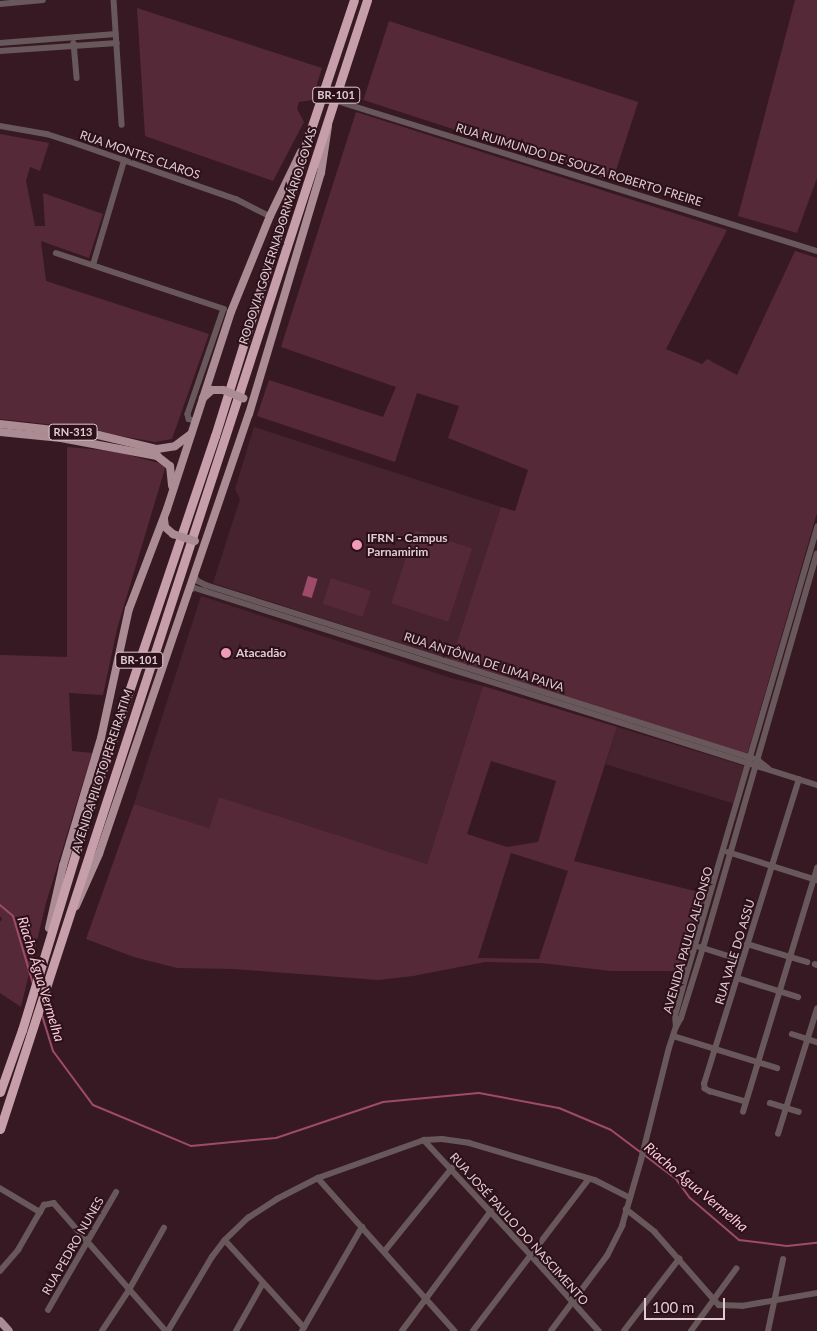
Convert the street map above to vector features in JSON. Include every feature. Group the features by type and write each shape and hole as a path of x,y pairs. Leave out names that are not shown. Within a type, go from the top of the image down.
{"highway":[{"name":"RODOVIA GOVERNADOR MÁRIO COVAS","path":"243,363 309,134 354,0"},
{"name":"RODOVIA GOVERNADOR MÁRIO COVAS","path":"243,363 306,190 367,0"},
{"name":"AVENIDA PILOTO PEREIRA TIM","path":"0,1129 67,924 243,363"},
{"name":"AVENIDA PILOTO PEREIRA TIM","path":"0,1092 33,995 96,790 243,363"}],"main road":[{"path":"67,924 99,854 249,414 321,173 328,124"},
{"path":"43,960 63,866 100,738 126,616 164,519 228,310 309,134"},
{"path":"202,399 212,390 223,390 243,398 249,405 249,414"},
{"name":"RN-313","path":"0,424 98,435 157,449 175,446 190,434"},
{"name":"RN-313","path":"0,432 61,438 118,447 157,456 170,466 172,494"},
{"path":"164,519 165,527 173,534 195,541 202,541 208,535"},
{"path":"0,1321 10,1331"}],"street":[{"path":"0,4 44,0"},
{"path":"114,0 122,125"},
{"path":"0,43 116,34"},
{"path":"74,38 77,78"},
{"path":"29,41 30,49"},
{"path":"0,52 117,42"},
{"name":"RUA RUIMUNDO DE SOUZA ROBERTO FREIRE","path":"334,100 388,115 561,172 680,207 817,251"},
{"name":"RUA MONTES CLAROS","path":"0,126 47,134 236,199 270,216"},
{"path":"93,265 124,161"},
{"path":"56,252 228,310 188,414 189,419 195,421"},
{"name":"AVENIDA PAULO ALFONSO","path":"676,1027 675,1016 817,527"},
{"name":"AVENIDA PAULO ALFONSO","path":"676,1027 681,1018 703,948 817,554"},
{"name":"RUA ANTÔNIA DE LIMA PAIVA","path":"194,574 200,582 749,761"},
{"name":"RUA ANTÔNIA DE LIMA PAIVA","path":"189,590 195,588 255,609 757,763 817,785"},
{"path":"255,609 258,601"},
{"path":"794,606 802,608"},
{"path":"327,631 330,623"},
{"name":"RUA VALE DO ASSU","path":"746,1102 705,1090 704,1084 799,779"},
{"path":"736,808 743,810"},
{"path":"723,850 815,879"},
{"path":"743,1112 817,868"},
{"path":"747,944 807,962"},
{"path":"695,946 742,960"},
{"path":"737,978 798,998"},
{"path":"778,1134 817,1009"},
{"path":"551,1331 608,1256 622,1226 676,1027"},
{"path":"792,1034 817,1042"},
{"path":"673,1036 776,1068"},
{"path":"770,1103 799,1112"},
{"path":"0,1271 18,1250 44,1205 54,1203 167,1331 212,1257 225,1240 262,1208 318,1178 424,1140 442,1139 469,1144 588,1179 629,1197"},
{"name":"RUA JOSÉ PAULO DO NASCIMENTO","path":"424,1140 532,1255 599,1331"},
{"path":"384,1252 452,1168"},
{"path":"318,1178 426,1296 455,1331"},
{"path":"473,1331 588,1179"},
{"path":"0,1188 39,1215"},
{"name":"RUA PEDRO NUNES","path":"48,1310 116,1192"},
{"path":"626,1209 655,1232 719,1305 730,1307 817,1293"},
{"path":"402,1331 426,1296 491,1211"},
{"path":"225,1240 303,1329 362,1227"},
{"path":"102,1331 129,1290 164,1228"},
{"path":"624,1331 679,1259"},
{"path":"768,1331 783,1260"},
{"path":"691,1331 736,1269"},
{"path":"236,1331 263,1283"}],"shaded area":[{"path":"795,0 817,0 817,178 797,233 738,216"},
{"path":"137,8 322,68 312,100 299,102 297,109 304,122 273,181 145,136"},
{"path":"389,21 638,102 613,181 363,100"},
{"path":"356,112 727,230 666,349 702,364 707,359 737,375 795,251 817,258 817,513 747,755 451,660 501,507 515,511 528,470 448,438 459,406 417,393 395,462 257,416 269,380 383,417 396,387 281,347"},
{"path":"0,134 49,143 40,171 30,167 26,181 35,226 45,226 43,193 103,214 89,258 41,241 46,281 209,334 172,439 155,442 64,426 0,419"},
{"name":"IFRN - Campus Parnamirim","path":"254,427 501,507 451,660 213,583 240,499 235,489"},
{"path":"67,447 114,451 166,465 117,629 103,695 69,693 72,751 92,753 46,903 21,1007 0,993 0,922 2,919 0,916 0,655 67,657"},
{"path":"415,530 472,549 448,622 391,603"},
{"path":"308,576 318,579 312,598 302,595"},
{"path":"331,578 371,591 363,617 323,604"},
{"path":"201,596 451,678 483,686 427,864 219,797 209,828 134,804"},
{"path":"483,686 617,727 574,861 707,894 684,971 611,971 541,963 485,962 413,976 378,980 234,969 177,968 134,957 86,939 134,804 209,828 219,797 427,864","holes":["491,761 556,781 538,842 507,847 467,834","511,853 568,871 539,959 478,958"]},
{"path":"617,727 744,766 733,803 606,764"}],"waterway":[{"name":"Riacho Água Vermelha","path":"0,905 13,916 33,984"},
{"name":"Riacho Água Vermelha","path":"41,1012 53,1051 93,1105 191,1146 276,1138 383,1102 479,1093 559,1108 611,1130 676,1179 690,1198 739,1240 787,1246 817,1243"}],"place":[{"name":"IFRN - Campus Parnamirim","path":"357,545"},
{"name":"Atacadão","path":"226,653"}]}
